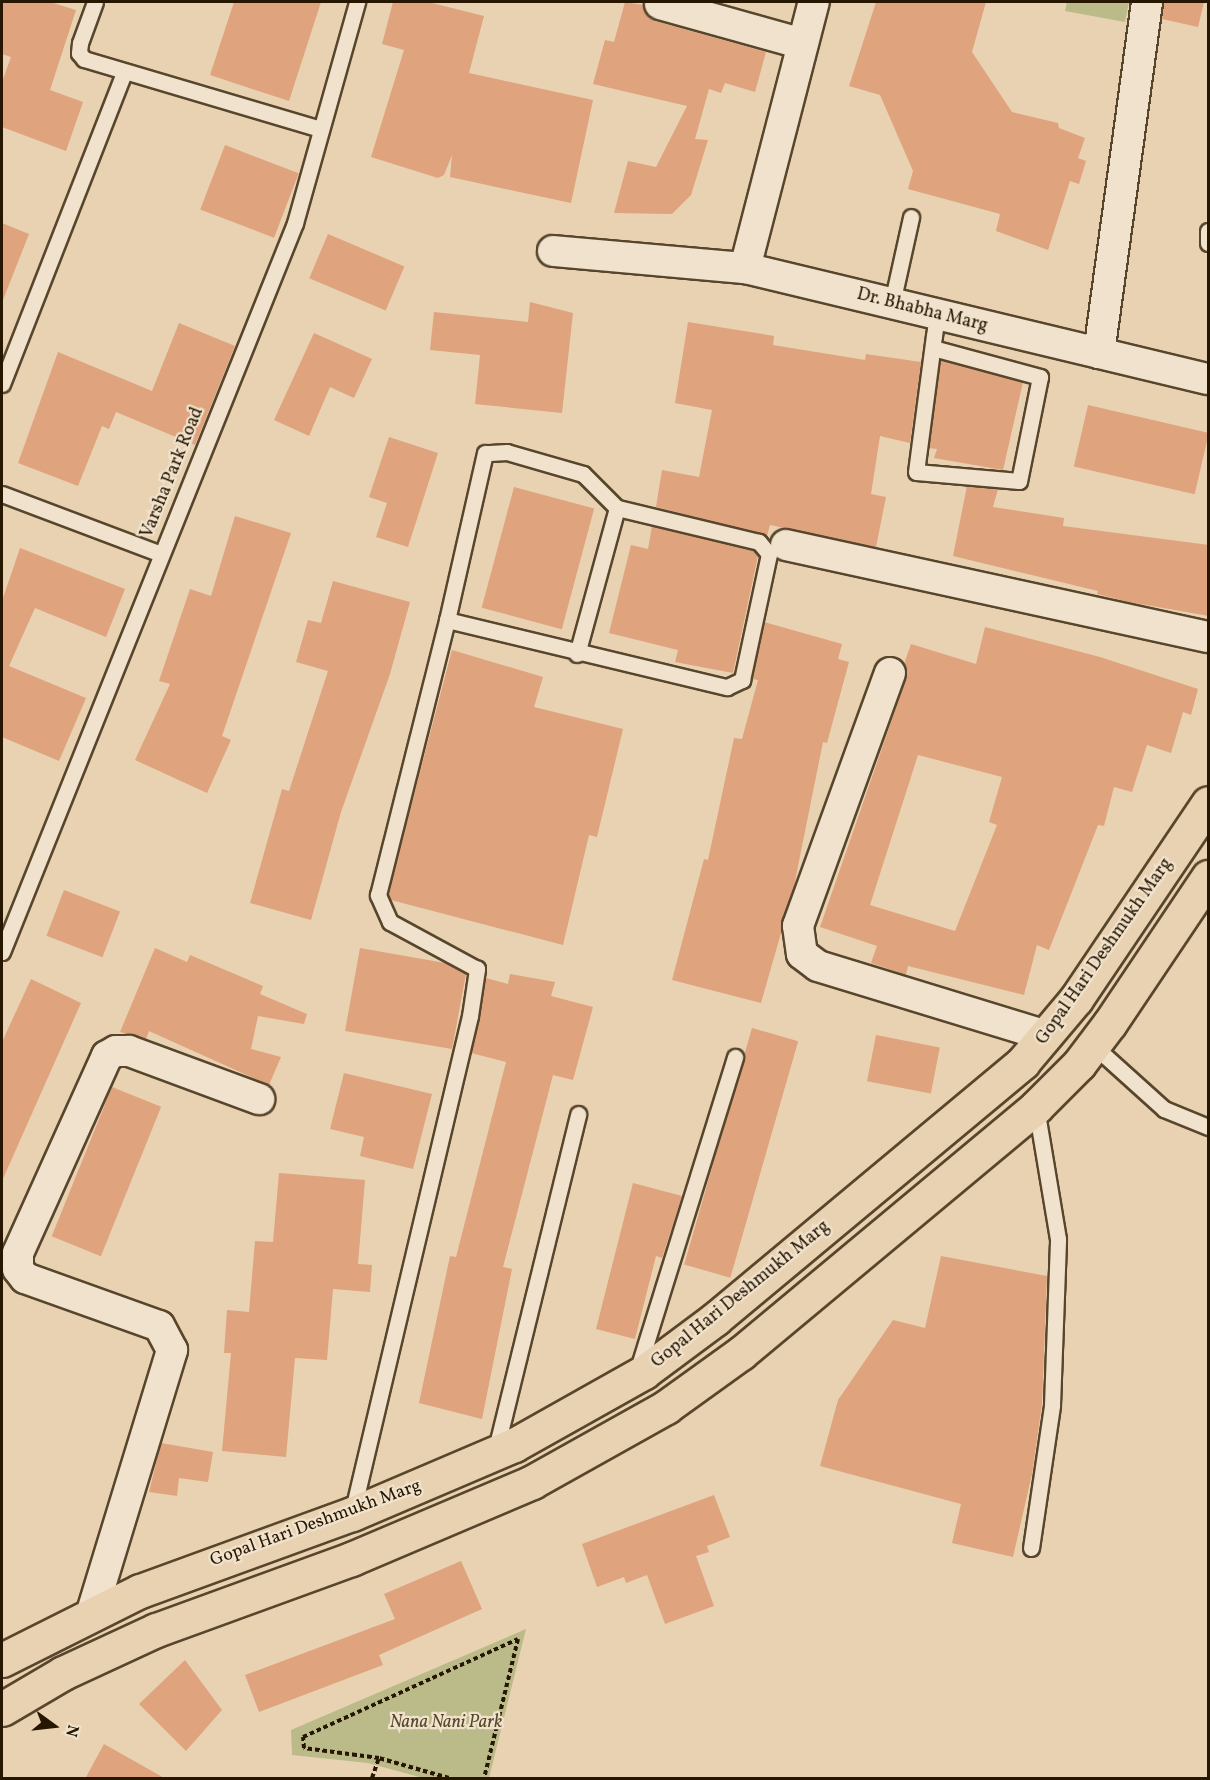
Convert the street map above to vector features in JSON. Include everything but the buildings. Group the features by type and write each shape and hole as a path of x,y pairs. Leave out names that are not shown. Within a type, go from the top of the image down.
{"main road":[{"name":"Gopal Hari Deshmukh Marg","path":"2,1660 92,1612 218,1560 352,1514 495,1453 635,1377 715,1319 1023,1062 1047,1036 1209,803"},
{"path":"2,1709 63,1672 156,1630 351,1559 532,1482 666,1407 741,1353 1036,1107 1060,1084 1093,1045 1209,877"},
{"path":"1023,1062 1060,1084"}],"street":[{"path":"745,268 813,2"},
{"path":"1099,353 1147,2"},
{"path":"660,4 802,44"},
{"name":"Dr. Bhabha Marg","path":"552,250 745,268 1209,379"},
{"path":"786,545 1209,637"},
{"path":"890,673 798,926 802,954 818,966 1047,1036"},
{"path":"92,1612 172,1350 159,1326 25,1278 18,1269 18,1253 107,1056 116,1051 129,1051 259,1099"}],"lane":[{"path":"94,2 79,53 84,59 321,129"},
{"name":"Varsha Park Road","path":"2,952 295,223 357,2"},
{"path":"2,384 124,72"},
{"path":"892,303 911,217"},
{"path":"933,348 1040,377 1019,481 916,472 937,314"},
{"path":"352,1514 471,1016 477,969 390,922 378,895 447,620 485,453 507,452 583,474 617,508 759,542 769,554 742,680 727,687 577,654 447,620"},
{"path":"2,494 161,554"},
{"path":"577,654 617,508"},
{"path":"1093,1045 1164,1109 1209,1127"},
{"path":"635,1377 735,1057"},
{"path":"1031,1548 1052,1405 1058,1239 1036,1107"},
{"path":"495,1453 578,1114"}],"path":[{"path":"448,1779 379,1758 304,1748 303,1737 518,1639 484,1779"},
{"path":"372,1779 379,1758"}],"green space":[{"path":"1067,2 1129,2 1125,22 1065,11"},
{"name":"Nana Nani Park","path":"526,1629 489,1778 423,1778 368,1763 292,1755 291,1730"}]}
